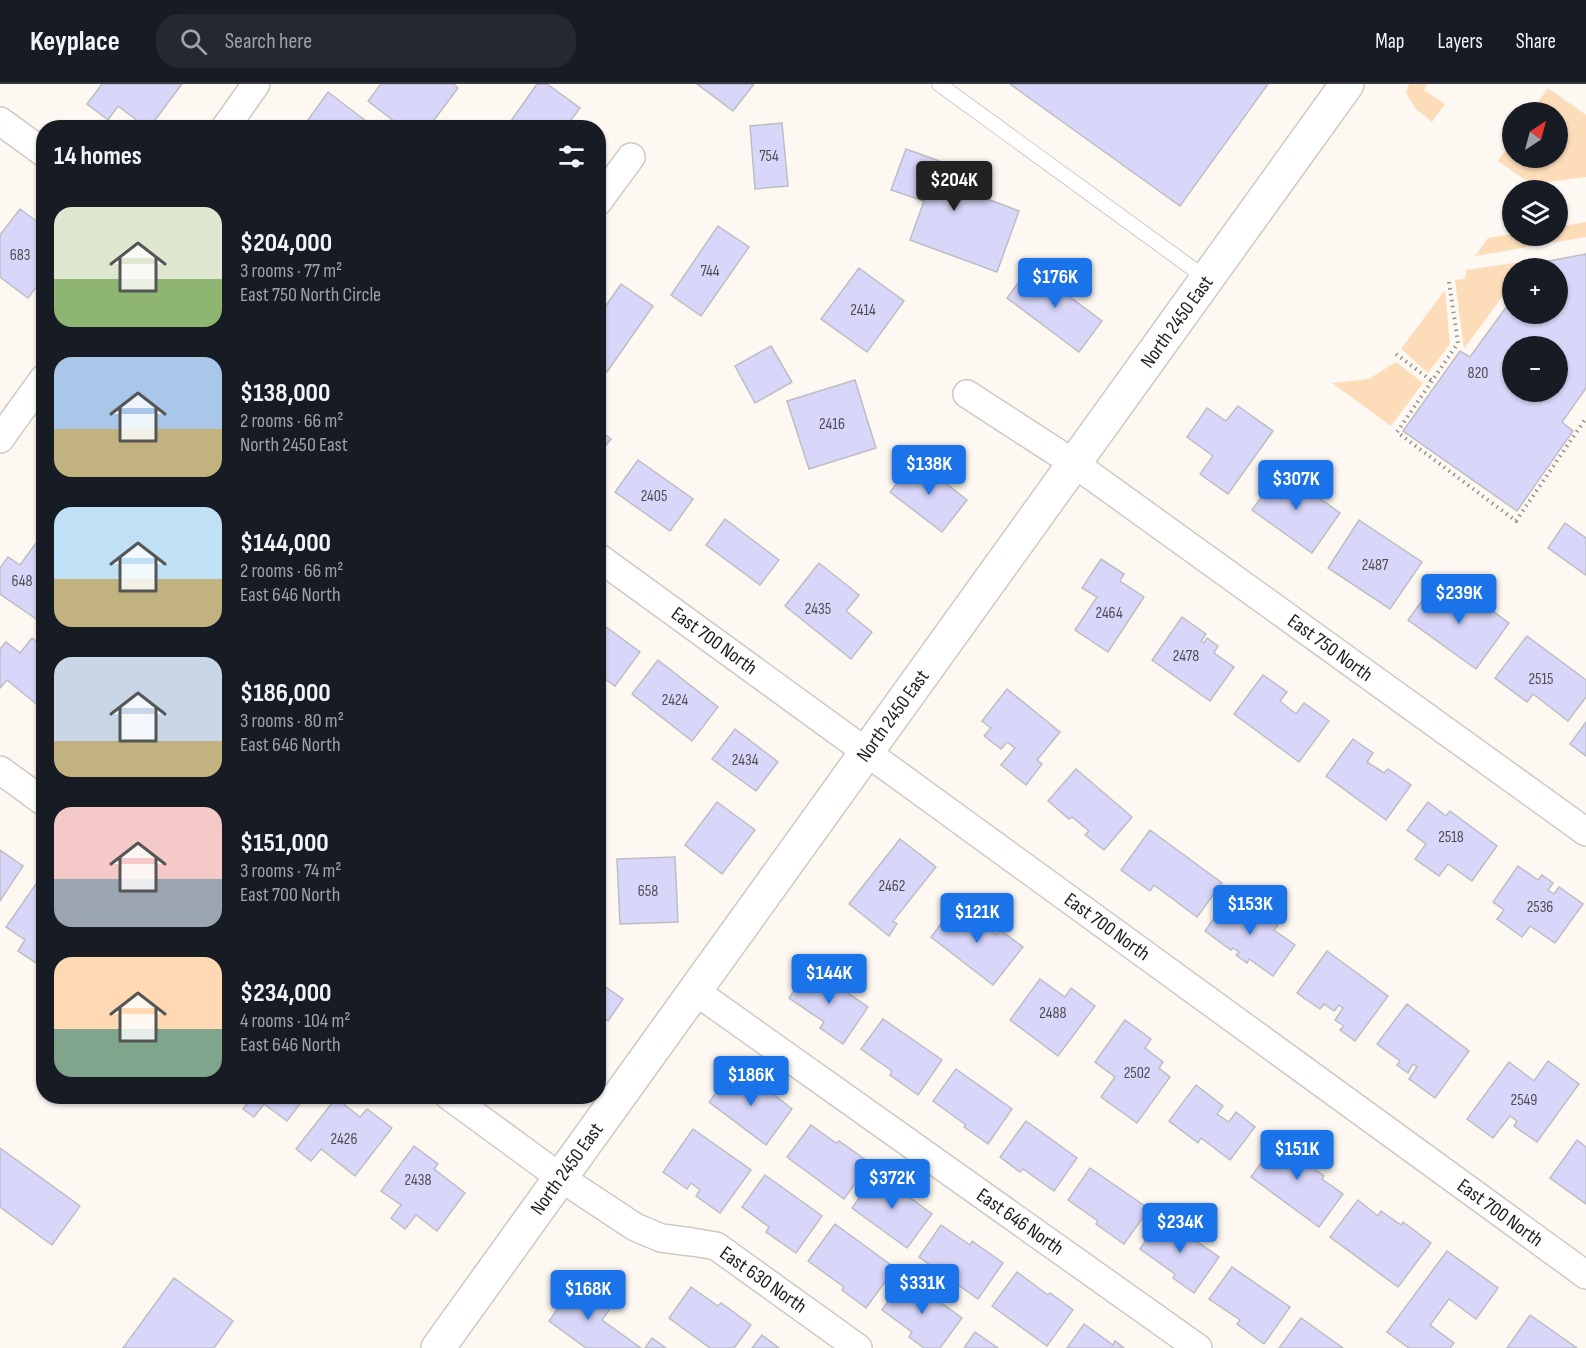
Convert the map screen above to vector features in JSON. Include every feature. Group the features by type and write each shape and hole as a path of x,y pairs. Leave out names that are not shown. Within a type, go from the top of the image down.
{"street":[{"path":"231,120 256,84"},
{"name":"North 2450 East","path":"450,1344 561,1178 1347,84"},
{"path":"0,121 36,147"},
{"path":"606,191 631,157"},
{"path":"0,439 36,389"},
{"name":"East 750 North","path":"967,394 1075,464 1586,832"},
{"name":"East 700 North","path":"606,563 1586,1275"},
{"path":"0,770 36,796"},
{"name":"East 646 North","path":"695,991 1198,1348"},
{"name":"East 630 North","path":"460,1104 561,1178 635,1227 661,1238 716,1246 858,1348"}],"lane":[{"path":"939,84 1207,279"}],"path":[{"path":"1449,282 1458,343 1397,432 1516,521 1586,418"},
{"path":"1396,354 1432,381"}],"shaded area":[{"path":"1409,84 1427,84 1424,90 1445,104 1432,122 1416,109 1406,93"},
{"path":"1548,88 1568,102 1538,102"},
{"path":"1568,102 1586,115 1586,177 1562,180 1525,180 1508,168 1568,168"},
{"path":"1586,222 1586,237 1568,240 1568,225"},
{"path":"1502,236 1502,246 1533,246 1475,256 1488,238"},
{"path":"1502,265 1502,297 1464,349 1455,280 1465,279 1466,270"},
{"path":"1445,290 1450,344 1428,373 1401,349"},
{"path":"1396,362 1423,383 1391,426 1332,383 1369,379"}],"building":[{"path":"102,84 182,84 155,120 136,120 118,106 108,120 87,104"},
{"path":"381,84 454,84 458,88 434,120 393,120 368,101"},
{"path":"537,84 547,84 580,108 571,120 512,120"},
{"path":"697,84 754,84 733,111"},
{"path":"1010,84 1268,84 1180,206"},
{"path":"328,92 365,120 308,120"},
{"path":"782,123 788,186 755,189 750,126"},
{"path":"906,149 970,172 964,190 1019,211 997,272 910,240 924,201 891,190"},
{"path":"20,209 36,221 36,288 28,298 0,277 0,235"},
{"path":"718,226 749,247 701,316 671,295"},
{"path":"1586,254 1586,388 1562,422 1573,431 1517,511 1403,431 1460,351 1470,357 1502,313 1502,324 1568,324 1568,258 1565,258"},
{"path":"1030,267 1102,321 1079,352 1007,298"},
{"path":"859,268 904,301 867,352 821,319"},
{"path":"621,284 653,306 607,372 606,371 606,306"},
{"path":"771,346 792,382 755,403 735,366"},
{"path":"855,380 876,448 809,469 787,401"},
{"path":"1238,406 1273,431 1228,494 1200,474 1213,456 1187,437 1207,408 1226,421"},
{"path":"606,435 611,439 606,445"},
{"path":"916,459 967,500 942,532 890,492"},
{"path":"638,460 693,499 670,531 615,492"},
{"path":"1281,470 1340,513 1312,553 1252,510"},
{"path":"725,519 779,560 760,585 706,545"},
{"path":"1359,520 1422,562 1390,609 1328,568"},
{"path":"1565,523 1586,538 1586,575 1548,548"},
{"path":"36,543 36,619 0,594 0,568 8,557 20,565"},
{"path":"1101,559 1124,574 1120,581 1144,597 1108,652 1075,630 1097,597 1082,588"},
{"path":"819,563 859,595 846,611 872,632 851,659 785,606"},
{"path":"1435,583 1469,608 1476,599 1509,623 1476,669 1408,620"},
{"path":"1182,617 1206,634 1201,641 1204,643 1207,638 1218,646 1214,653 1234,667 1210,701 1152,660"},
{"path":"606,627 640,652 615,686 606,680"},
{"path":"1527,636 1586,680 1586,697 1568,721 1533,694 1527,702 1495,678"},
{"path":"32,638 36,641 36,704 7,680 0,688 0,649 6,642 20,653"},
{"path":"658,660 718,707 692,741 632,694"},
{"path":"1263,675 1287,692 1280,701 1296,714 1304,703 1329,721 1299,762 1234,714"},
{"path":"1007,689 1060,732 1037,760 1042,764 1026,785 1001,765 1015,748 1007,742 1001,749 984,736 991,728 982,721"},
{"path":"1586,722 1586,756 1570,744"},
{"path":"735,729 778,762 756,791 712,759"},
{"path":"1353,739 1373,753 1367,762 1384,773 1388,769 1411,785 1386,820 1326,776"},
{"path":"1076,769 1132,817 1104,850 1085,835 1089,831 1072,817 1069,819 1048,801"},
{"path":"717,802 755,830 722,874 685,845"},
{"path":"1428,802 1446,816 1450,811 1497,846 1472,881 1448,864 1439,876 1415,859 1426,844 1407,830"},
{"path":"1150,830 1222,883 1197,917 1154,885 1150,891 1121,870"},
{"path":"900,839 936,867 893,921 897,924 889,936 849,904"},
{"path":"0,850 23,866 0,901"},
{"path":"675,857 678,922 620,924 617,859"},
{"path":"1518,866 1538,880 1542,875 1553,883 1548,890 1554,894 1559,887 1583,904 1555,943 1530,926 1522,937 1497,919 1504,910 1493,902"},
{"path":"36,884 36,963 18,951 25,940 6,927"},
{"path":"1230,895 1278,925 1274,930 1295,945 1273,976 1249,959 1247,963 1236,955 1239,952 1233,948 1231,950 1205,931"},
{"path":"956,904 996,935 1000,930 1023,947 993,985 931,937"},
{"path":"1327,951 1388,996 1355,1041 1340,1030 1344,1026 1335,1020 1343,1008 1339,1005 1334,1011 1324,1004 1320,1009 1297,993"},
{"path":"810,967 868,1007 843,1044 820,1028 824,1022 789,998"},
{"path":"1040,979 1065,997 1071,988 1095,1006 1058,1056 1010,1020"},
{"path":"606,987 623,999 608,1021 606,1020"},
{"path":"1407,1004 1469,1051 1435,1098 1409,1079 1417,1067 1413,1064 1408,1073 1397,1065 1400,1061 1377,1044"},
{"path":"883,1019 942,1060 918,1095 890,1075 892,1071 861,1049"},
{"path":"1125,1020 1151,1039 1145,1048 1163,1062 1159,1068 1170,1077 1137,1123 1101,1097 1115,1077 1095,1062"},
{"path":"1548,1061 1579,1084 1537,1142 1514,1126 1517,1121 1510,1116 1493,1138 1467,1119 1509,1062 1534,1081"},
{"path":"956,1069 1012,1109 988,1144 933,1101"},
{"path":"733,1070 766,1095 769,1091 792,1109 766,1145 709,1102"},
{"path":"1196,1085 1223,1106 1217,1114 1229,1122 1236,1112 1255,1127 1230,1160 1201,1138 1198,1143 1169,1121"},
{"path":"247,1104 264,1104 254,1117 243,1109"},
{"path":"264,1104 300,1104 287,1121"},
{"path":"331,1104 344,1104 360,1117 367,1109 392,1128 355,1176 321,1149 311,1161 296,1149"},
{"path":"1026,1121 1077,1158 1054,1191 1023,1169 1020,1172 1000,1157"},
{"path":"811,1125 870,1163 844,1199 787,1157"},
{"path":"693,1129 751,1170 720,1213 696,1196 700,1190 691,1183 687,1189 663,1172"},
{"path":"1282,1134 1310,1155 1305,1162 1324,1176 1322,1179 1343,1194 1319,1227 1251,1177"},
{"path":"1577,1140 1586,1147 1586,1204 1550,1178"},
{"path":"414,1146 438,1164 434,1169 465,1193 437,1231 416,1215 405,1229 391,1218 401,1205 381,1191"},
{"path":"0,1148 80,1206 52,1245 0,1207"},
{"path":"1090,1168 1149,1209 1124,1244 1096,1224 1098,1221 1068,1200"},
{"path":"879,1170 903,1188 901,1191 932,1214 907,1248 852,1208"},
{"path":"765,1175 822,1216 796,1253 766,1232 769,1227 742,1207"},
{"path":"1358,1200 1378,1216 1381,1211 1401,1225 1403,1222 1431,1243 1398,1287 1330,1237"},
{"path":"1162,1217 1219,1257 1194,1293 1173,1278 1175,1274 1140,1249"},
{"path":"835,1224 895,1268 866,1308 842,1290 844,1287 808,1261"},
{"path":"941,1225 970,1245 972,1241 1003,1263 978,1299 919,1257"},
{"path":"1447,1251 1498,1288 1476,1319 1449,1299 1430,1325 1454,1343 1450,1348 1409,1348 1387,1332"},
{"path":"1232,1267 1290,1307 1264,1344 1237,1324 1240,1320 1209,1299"},
{"path":"1017,1272 1073,1310 1047,1346 992,1306"},
{"path":"905,1277 962,1318 940,1348 924,1348 909,1337 912,1332 882,1310"},
{"path":"174,1278 233,1321 214,1348 123,1348"},
{"path":"577,1281 612,1306 602,1320 641,1348 586,1348 549,1321"},
{"path":"691,1287 718,1306 721,1303 751,1325 734,1348 710,1348 669,1318"},
{"path":"1530,1315 1577,1348 1507,1348"},
{"path":"1301,1318 1343,1348 1279,1348"},
{"path":"1084,1324 1113,1345 1115,1341 1124,1348 1067,1348"},
{"path":"975,1332 998,1348 964,1348"},
{"path":"762,1335 779,1348 752,1348"},
{"path":"652,1338 666,1348 645,1348"}]}
